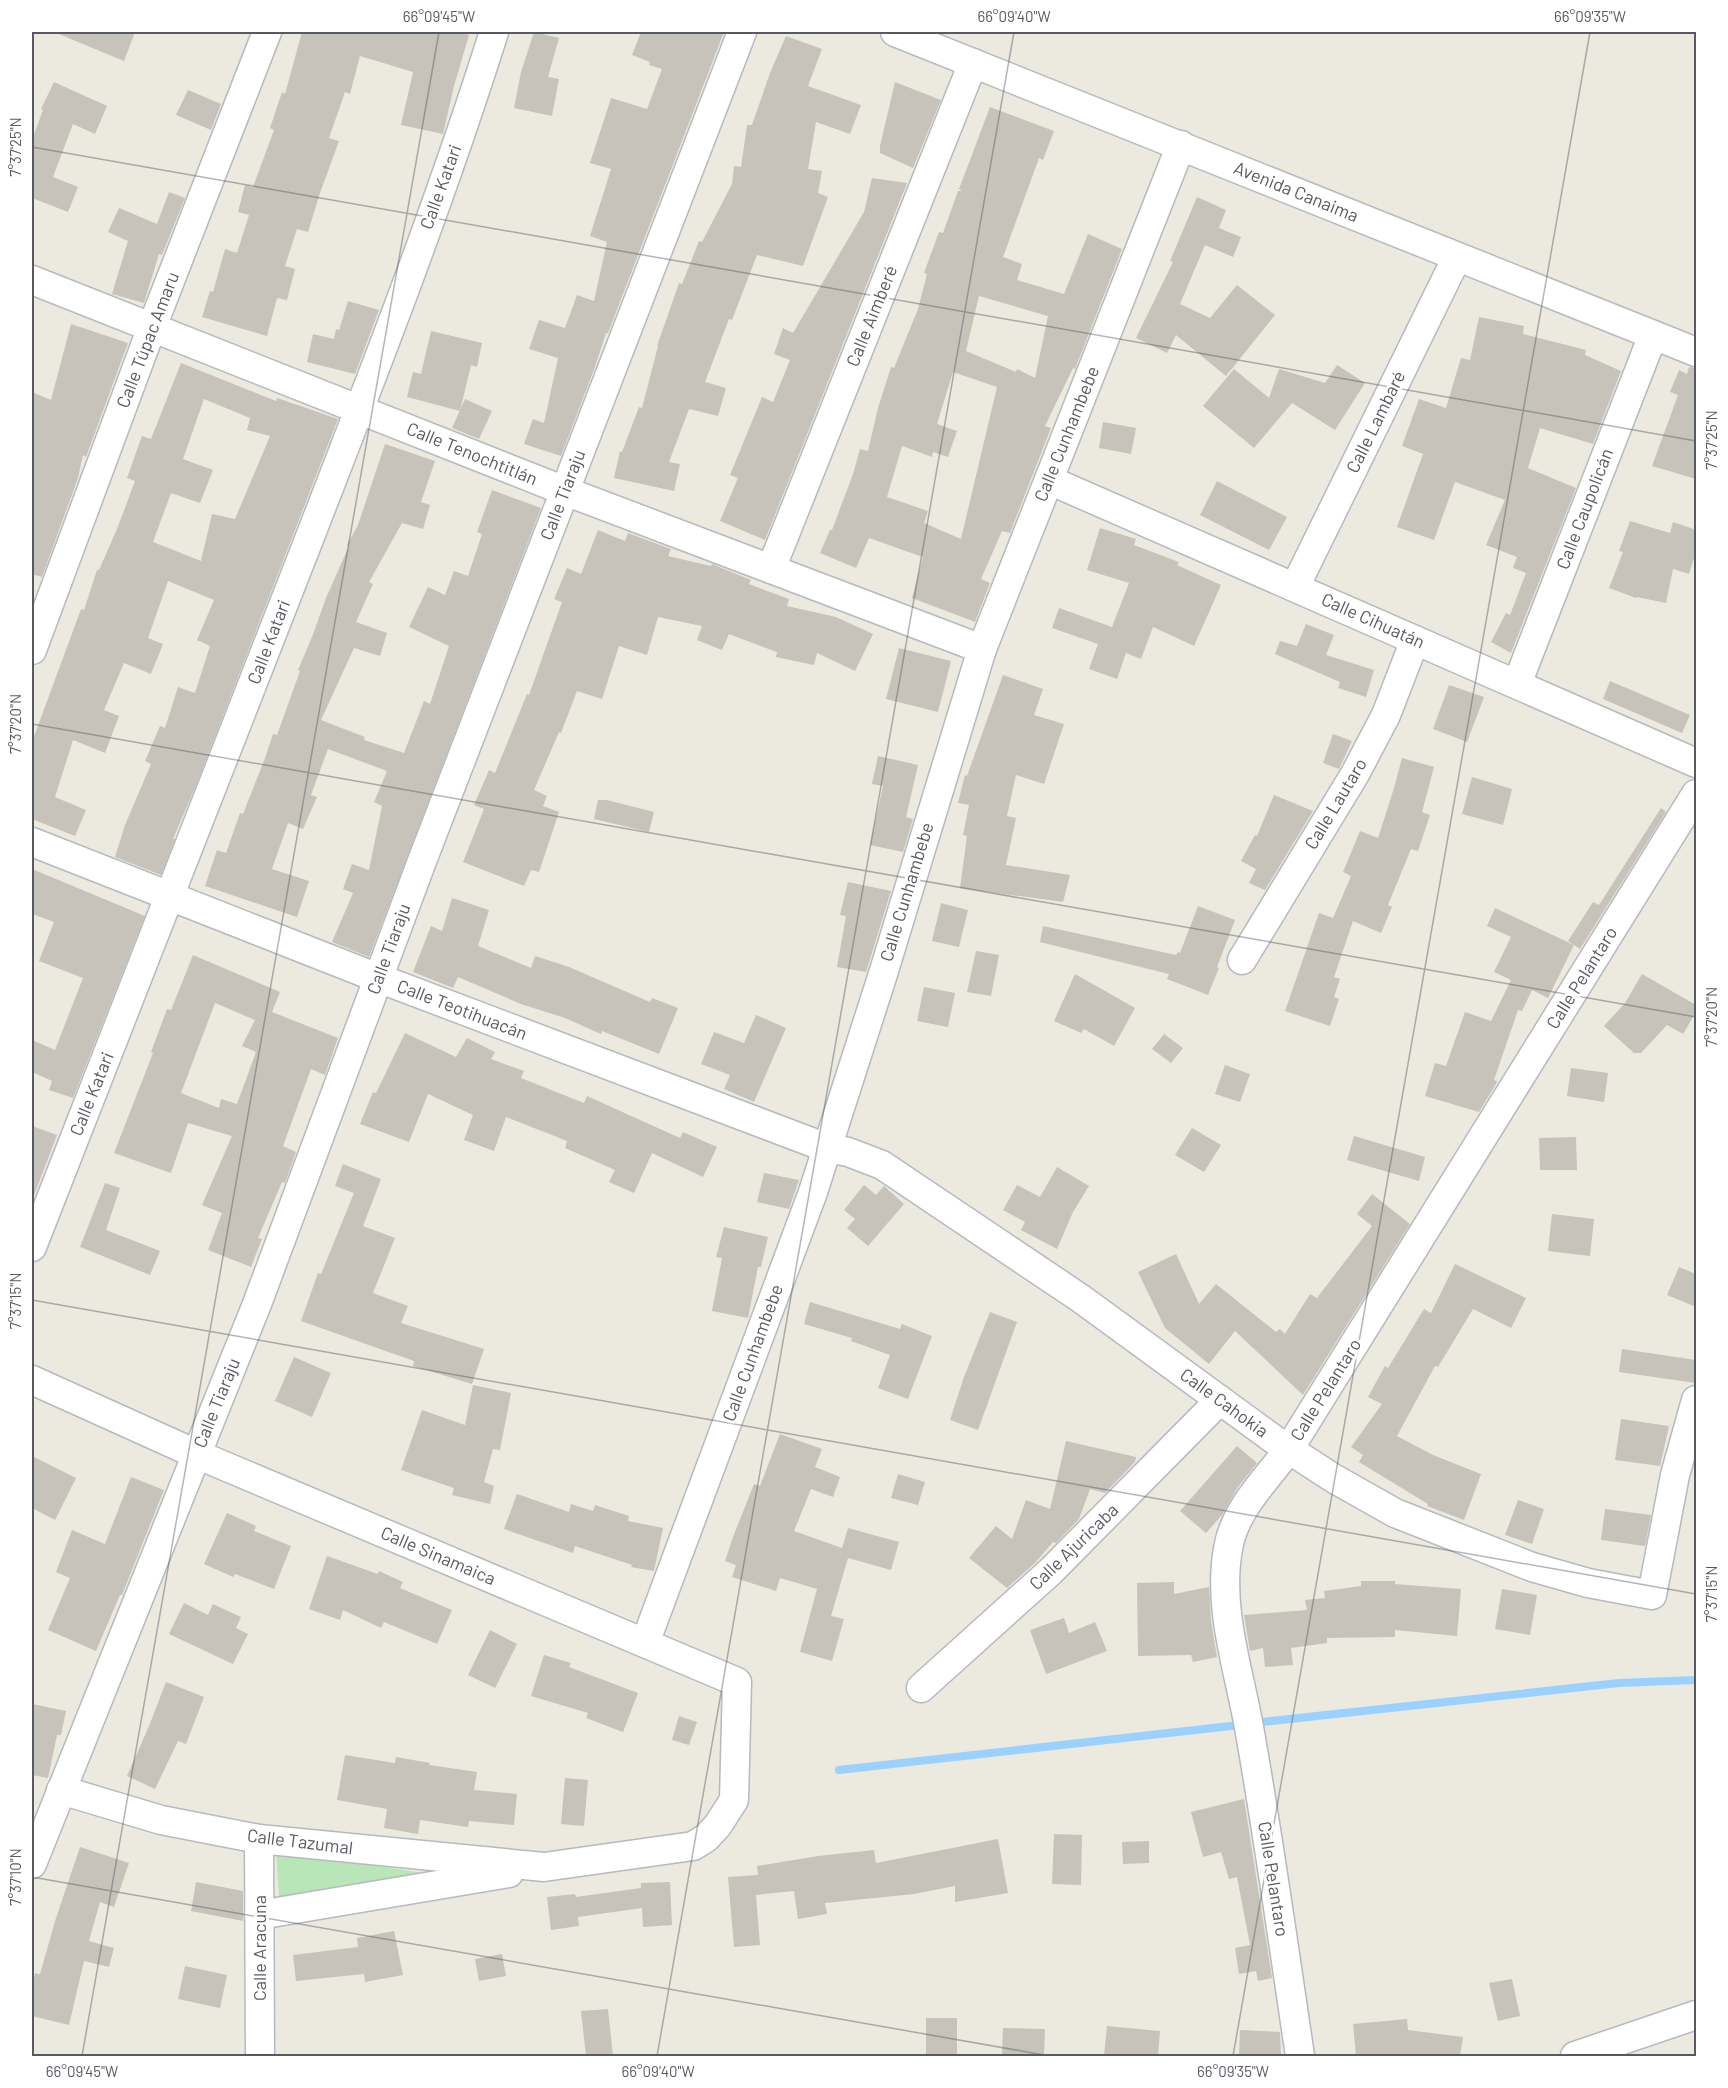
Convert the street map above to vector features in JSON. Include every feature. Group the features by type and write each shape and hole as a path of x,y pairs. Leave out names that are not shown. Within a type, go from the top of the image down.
{"street":[{"name":"Calle Túpac Amaru","path":"32,650 152,327 267,32"},
{"name":"Calle Katari","path":"32,1247 171,897 359,410 445,179 494,32"},
{"name":"Calle Tiaraju","path":"32,1864 257,1304 378,978 564,490 742,32"},
{"name":"Avenida Canaima","path":"895,32 1696,352"},
{"name":"Calle Aimberé","path":"771,569 973,63"},
{"name":"Calle Cunhambebe","path":"645,1643 813,1192 982,649 1181,146"},
{"name":"Calle Lambaré","path":"1295,587 1457,257"},
{"name":"Calle Tenochtitlán","path":"32,280 564,490 982,649"},
{"name":"Calle Caupolicán","path":"1517,684 1653,335"},
{"name":"Calle Cihuatán","path":"1049,480 1696,763"},
{"name":"Calle Lautaro","path":"1242,960 1355,774 1386,715 1415,640"},
{"name":"Calle Pelantaro","path":"1300,2056 1251,1734 1228,1619 1225,1581 1227,1550 1232,1530 1243,1509 1289,1449 1696,794"},
{"name":"Calle Teotihuacán","path":"32,842 378,978 827,1148"},
{"name":"Calle Cahokia","path":"827,1148 867,1158 882,1165 1080,1298 1220,1400 1333,1478 1395,1513 1532,1567 1588,1583 1652,1595 1676,1475 1696,1400"},
{"name":"Calle Sinamaica","path":"32,1380 196,1454 737,1682 734,1800"},
{"name":"Calle Ajuricaba","path":"921,1688 1051,1571 1220,1400"},
{"name":"Calle Tazumal","path":"61,1790 161,1820 259,1839 544,1867"},
{"name":"Calle Tazumal","path":"260,1915 544,1867 693,1846 706,1838 718,1825 734,1800"},
{"name":"Calle Aracuna","path":"259,1839 260,2056"},
{"path":"1575,2056 1696,2015"}],"green space":[{"path":"279,1850 423,1873 279,1898 276,1853"}],"building":[{"path":"54,32 135,32 124,61"},
{"path":"302,32 459,32 469,35 443,134 401,125 413,72 360,56 350,94 345,92 329,138 339,141 308,232 297,229 285,266 295,269 287,300 277,298 267,336 202,317 210,291 213,292 225,249 237,253 249,215 238,212 245,185 253,187 274,130 270,128 282,92 285,94"},
{"path":"534,32 559,38 548,77 559,79 552,116 514,108 521,72"},
{"path":"641,32 724,32 608,333 606,333 561,456 524,444 533,419 544,423 558,358 529,349 539,320 565,328 577,295 594,301 607,242 590,236 611,169 590,163 611,98 647,109 662,69 649,65 650,62 632,55"},
{"path":"786,36 822,49 808,86 861,105 850,134 816,122 808,169 822,171 818,193 828,197 803,266 757,255 705,382 726,388 718,416 689,409 669,462 680,464 674,491 614,478 620,451 622,452 639,407 642,408 657,346 679,283 682,284 699,241 702,242 732,184 734,166 741,167 747,125 752,125"},
{"path":"54,82 107,106 95,134 73,124 53,177 78,187 68,212 32,198 32,140 43,110 41,109"},
{"path":"895,82 941,100 913,168 880,153"},
{"path":"188,90 221,104 211,130 176,115"},
{"path":"990,107 1054,131 1043,160 1039,158 1003,257 1022,264 1017,280 1064,294 1088,234 1122,249 1075,369 1073,368 1045,426 1051,428 1010,533 1002,531 981,579 990,583 975,622 912,598 923,557 869,538 856,568 820,553 832,530 860,449 868,451 891,367 894,368 918,309 927,274 924,273 939,232 943,233 958,191 962,191 959,189","holes":["979,296 1048,316 1035,378 1017,369 1016,372 966,351","953,372 997,387 961,539 924,523 928,511 887,497 902,446 932,457 933,452 948,457 957,431 937,424"]},
{"path":"872,178 907,183 765,540 720,521 738,478 730,475 762,397 773,402 790,360 774,354 783,328 793,333 864,212"},
{"path":"169,192 185,198 162,255 159,254 144,303 112,294 128,241 108,232 119,208 157,224"},
{"path":"1197,197 1226,210 1219,228 1241,237 1233,257 1205,245 1180,304 1210,318 1237,285 1275,315 1226,376 1176,335 1167,353 1136,338 1173,262 1170,261"},
{"path":"348,301 379,310 355,374 307,362 313,334 334,339"},
{"path":"1479,317 1524,326 1523,334 1586,350 1585,355 1621,371 1593,444 1540,428 1528,468 1576,488 1511,653 1491,642 1506,613 1510,615 1526,573 1513,568 1517,557 1486,545 1505,500 1455,482 1434,540 1397,527 1423,454 1402,446 1419,399 1446,408 1461,358 1470,360"},
{"path":"71,324 128,343 86,457 83,455 78,478 42,577 32,574 32,392 51,400"},
{"path":"431,331 482,343 477,367 471,365 460,411 407,397 413,372 421,374"},
{"path":"181,363 276,401 277,398 338,419 197,783 173,839 175,839 161,875 115,857 125,825 151,764 145,761 160,726 165,728 178,687 195,693 210,646 197,640 214,600 168,581 148,638 163,644 151,674 124,663 104,710 119,716 105,753 73,740 55,797 86,810 75,836 32,819 32,742 81,609 84,610 97,570 117,529 135,481 127,478 142,436 151,439","holes":["204,399 250,418 247,430 270,436 235,519 212,514 201,561 153,542 171,493 200,503 213,470 183,459"]},
{"path":"1337,365 1365,383 1335,430 1292,403 1254,448 1203,406 1234,369 1269,398 1279,369 1325,383"},
{"path":"1689,367 1696,368 1696,479 1652,466 1678,395 1670,392 1679,370 1687,374"},
{"path":"465,399 492,411 479,439 452,428"},
{"path":"1103,422 1136,428 1131,454 1099,448"},
{"path":"385,444 435,461 421,502 430,505 423,529 402,523 369,582 373,584 356,622 387,633 380,656 354,648 321,720 365,737 364,740 404,753 424,701 430,704 449,646 409,627 428,587 445,595 454,571 468,576 482,534 477,532 492,490 541,508 369,957 332,942 353,893 343,889 352,864 369,870 382,806 374,802 387,771 328,749 311,795 317,797 303,829 288,823 272,869 309,881 297,917 205,886 217,850 226,853 273,734 277,735 300,671 298,670 349,546 347,545 358,525"},
{"path":"1217,481 1287,517 1269,550 1200,515"},
{"path":"1630,521 1670,533 1673,522 1696,530 1696,552 1689,574 1673,569 1666,603 1636,598 1609,588 1623,552 1619,551"},
{"path":"1100,528 1136,539 1134,545 1179,562 1177,565 1221,585 1194,646 1153,627 1141,659 1126,653 1117,679 1089,669 1098,644 1052,628 1059,608 1112,627 1129,583 1087,570"},
{"path":"598,530 625,541 628,533 671,549 668,556 711,566 712,564 751,580 749,584 789,599 787,606 836,617 873,634 855,671 817,653 814,665 776,657 777,652 729,634 722,650 697,640 702,626 658,617 647,655 619,646 602,699 577,691 561,733 559,732 534,790 547,796 543,806 559,812 539,872 531,870 524,886 463,862 484,809 474,805 489,770 495,773 527,694 529,695 562,602 554,599 567,568 581,574"},
{"path":"1306,624 1334,635 1326,655 1374,670 1366,697 1338,688 1340,682 1275,654 1280,641 1297,646"},
{"path":"899,648 951,661 938,712 886,699"},
{"path":"1003,675 1043,689 1034,715 1064,724 1044,784 1016,775 1007,816 1016,818 1006,865 1070,875 1063,902 960,888 967,836 963,835 969,805 958,803 965,775 967,776"},
{"path":"1610,681 1690,715 1682,733 1603,699"},
{"path":"1449,685 1484,697 1467,742 1433,729"},
{"path":"1333,734 1352,741 1339,769 1323,763"},
{"path":"878,756 918,765 906,817 913,819 903,852 870,845 883,786 872,784"},
{"path":"1402,758 1434,767 1422,812 1430,815 1418,851 1411,849 1388,905 1392,907 1381,933 1353,921 1334,977 1340,979 1334,997 1339,999 1330,1026 1285,1011 1319,913 1333,918 1351,876 1343,872 1360,831 1378,838"},
{"path":"1472,777 1512,789 1503,825 1462,814"},
{"path":"1274,795 1313,811 1265,890 1249,883 1256,869 1241,861 1255,835 1257,836"},
{"path":"598,800 607,800 654,812 649,832 594,819"},
{"path":"1661,808 1666,812 1580,949 1568,941 1593,902 1599,905"},
{"path":"32,869 145,916 73,1098 49,1090 52,1081 32,1072 32,1040 55,1050 83,978 39,961 54,922 32,914"},
{"path":"848,882 891,891 866,972 837,967 846,916 840,915"},
{"path":"452,898 489,910 478,946 531,968 535,956 569,967 650,1002 652,998 678,1008 659,1054 602,1031 601,1034 565,1018 521,1004 458,977 453,988 413,972 431,926 442,931"},
{"path":"941,903 968,910 959,947 932,941"},
{"path":"1198,906 1235,920 1208,995 1167,979 1169,974 1040,942 1043,926 1176,955 1180,953"},
{"path":"1495,908 1574,945 1548,998 1532,990 1522,1011 1518,1010 1494,1080 1497,1081 1496,1084 1479,1112 1425,1096 1435,1063 1446,1066 1465,1012 1491,1021 1511,980 1494,972 1511,937 1487,926"},
{"path":"976,951 999,955 991,996 967,992"},
{"path":"193,955 280,992 272,1012 338,1038 325,1075 311,1069 283,1146 296,1152 285,1183 282,1182 258,1238 262,1239 251,1267 208,1250 222,1213 202,1205 232,1136 188,1123 171,1173 114,1153 153,1053 151,1052 167,1009 171,1010","holes":["215,1003 255,1020 242,1046 256,1052 237,1104 221,1099 219,1108 181,1093"]},
{"path":"1075,974 1135,1008 1114,1046 1084,1029 1081,1033 1054,1021"},
{"path":"1642,974 1696,1005 1696,1012 1683,1034 1667,1025 1641,1053 1634,1053 1604,1026 1625,1003"},
{"path":"924,987 955,993 948,1027 917,1021"},
{"path":"756,1015 786,1028 754,1102 724,1089 730,1075 701,1064 714,1032 744,1043"},
{"path":"405,1033 456,1057 467,1038 495,1052 491,1059 524,1071 521,1078 584,1103 587,1096 680,1138 683,1132 717,1147 703,1177 652,1153 634,1193 609,1182 615,1170 565,1148 567,1141 506,1117 494,1151 464,1140 473,1115 428,1094 409,1142 360,1124 373,1092 376,1093"},
{"path":"1164,1034 1183,1048 1171,1063 1152,1049"},
{"path":"1225,1065 1250,1074 1240,1102 1215,1094"},
{"path":"1571,1068 1608,1073 1604,1102 1567,1096"},
{"path":"32,1126 57,1135 33,1198 32,1197"},
{"path":"1192,1128 1221,1145 1204,1172 1175,1155"},
{"path":"1354,1136 1425,1157 1419,1181 1347,1160"},
{"path":"1576,1137 1577,1170 1540,1170 1539,1138"},
{"path":"343,1164 381,1179 363,1226 395,1238 373,1293 408,1306 401,1323 484,1349 472,1384 413,1366 414,1361 301,1321 318,1273 321,1274 354,1193 335,1186"},
{"path":"1057,1167 1089,1186 1073,1212 1057,1249 1021,1230 1025,1222 1003,1210 1017,1185 1040,1197"},
{"path":"764,1173 799,1180 789,1209 757,1202"},
{"path":"105,1183 120,1188 106,1230 160,1251 150,1275 80,1247"},
{"path":"864,1185 876,1195 884,1186 904,1204 868,1246 847,1228 855,1219 844,1210"},
{"path":"1372,1194 1410,1224 1303,1395 1235,1331 1209,1364 1165,1328 1138,1272 1176,1254 1199,1304 1216,1284 1276,1332 1280,1329 1285,1334 1310,1294 1317,1298 1372,1226 1357,1214"},
{"path":"1552,1214 1594,1219 1590,1256 1548,1251"},
{"path":"724,1227 768,1237 761,1267 758,1267 748,1318 712,1311 722,1258 716,1257"},
{"path":"1455,1264 1526,1298 1511,1328 1473,1309 1438,1367 1435,1366 1397,1436 1433,1455 1481,1474 1464,1520 1427,1506 1428,1504 1359,1462 1363,1455 1351,1447 1382,1404 1368,1397 1385,1366 1388,1368 1424,1309 1431,1313"},
{"path":"1679,1267 1696,1274 1696,1307 1667,1295"},
{"path":"810,1302 900,1329 902,1324 932,1336 908,1399 878,1388 890,1355 851,1341 852,1338 804,1324"},
{"path":"990,1312 1017,1322 978,1430 950,1420 964,1377"},
{"path":"1622,1349 1696,1360 1696,1383 1619,1372"},
{"path":"294,1357 331,1373 312,1417 275,1401"},
{"path":"473,1385 511,1393 500,1450 493,1449 484,1482 494,1486 490,1504 452,1495 454,1488 401,1470 422,1410 465,1425"},
{"path":"1621,1419 1669,1426 1660,1466 1615,1460"},
{"path":"780,1434 822,1449 815,1467 840,1477 833,1497 811,1489 794,1531 842,1548 848,1528 899,1542 891,1570 848,1558 831,1616 844,1619 832,1661 800,1652 817,1589 780,1578 776,1591 732,1577 736,1565 725,1561 754,1484 760,1486"},
{"path":"1066,1441 1136,1457 1135,1462 1105,1493 1090,1489 1079,1519 1007,1588 969,1558 996,1526 1012,1539 1026,1500 1050,1509"},
{"path":"1237,1446 1257,1463 1238,1487 1222,1515 1206,1533 1180,1511"},
{"path":"32,1456 76,1478 55,1520 32,1508"},
{"path":"898,1474 925,1482 918,1505 891,1498"},
{"path":"131,1477 164,1490 122,1595 120,1595 96,1651 48,1630 70,1578 56,1572 72,1530 105,1544"},
{"path":"517,1494 569,1512 571,1504 593,1511 595,1505 629,1516 628,1521 663,1528 654,1571 631,1567 632,1565 575,1546 573,1553 504,1529"},
{"path":"1518,1500 1544,1509 1532,1544 1505,1535"},
{"path":"1605,1509 1651,1515 1645,1546 1601,1540"},
{"path":"227,1513 256,1526 254,1531 291,1546 274,1589 235,1574 233,1577 204,1564"},
{"path":"327,1556 378,1574 379,1571 403,1582 400,1588 452,1610 437,1644 384,1622 381,1628 343,1610 340,1620 309,1609"},
{"path":"1361,1581 1395,1581 1395,1584 1461,1589 1457,1636 1395,1630 1395,1637 1327,1638 1327,1643 1291,1648 1293,1665 1265,1667 1263,1648 1250,1651 1244,1615 1307,1610 1305,1600 1325,1598 1324,1591 1361,1586"},
{"path":"1174,1582 1174,1594 1209,1587 1211,1621 1217,1657 1193,1662 1191,1655 1138,1656 1137,1583"},
{"path":"1502,1589 1537,1595 1530,1635 1495,1629"},
{"path":"184,1603 208,1615 213,1604 241,1617 236,1628 248,1634 233,1664 169,1634"},
{"path":"1064,1618 1069,1633 1095,1622 1107,1651 1046,1674 1030,1630"},
{"path":"490,1630 517,1644 495,1688 468,1675"},
{"path":"544,1655 571,1663 569,1667 638,1693 623,1732 586,1718 588,1713 531,1696"},
{"path":"166,1682 204,1697 186,1744 178,1741 155,1789 127,1776"},
{"path":"32,1704 66,1711 61,1735 57,1735 48,1778 32,1775"},
{"path":"679,1716 697,1722 689,1745 672,1740"},
{"path":"345,1755 395,1763 396,1757 430,1763 429,1765 477,1772 474,1790 517,1794 514,1825 469,1821 468,1827 420,1820 418,1834 384,1828 387,1809 337,1800"},
{"path":"565,1778 588,1780 584,1826 561,1824"},
{"path":"1244,1799 1272,1978 1258,1981 1256,1971 1239,1974 1235,1948 1250,1945 1237,1877 1229,1879 1221,1852 1203,1857 1191,1812"},
{"path":"1054,1834 1082,1835 1081,1885 1052,1884"},
{"path":"998,1839 1008,1893 955,1902 955,1886 914,1894 825,1903 827,1914 798,1919 794,1891 756,1895 760,1945 734,1947 728,1877 758,1875 757,1866 818,1856 874,1850 876,1863"},
{"path":"1149,1841 1149,1863 1123,1864 1122,1842"},
{"path":"80,1847 129,1863 114,1907 100,1902 89,1941 114,1948 109,1967 84,1961 69,2025 32,2016 32,1988 35,1973 40,1974"},
{"path":"196,1882 243,1891 243,1921 191,1911"},
{"path":"670,1882 672,1925 643,1927 642,1908 578,1917 579,1926 551,1930 547,1897 575,1894 576,1897 641,1888 641,1883"},
{"path":"394,1931 403,1975 365,1982 364,1974 296,1981 293,1955 358,1947 357,1938"},
{"path":"502,1954 506,1976 479,1981 475,1959"},
{"path":"185,1966 227,1975 220,2008 178,1999"},
{"path":"1512,1979 1520,2016 1498,2021 1489,1983"},
{"path":"608,2009 613,2056 586,2056 581,2011"},
{"path":"926,2018 957,2018 957,2056 926,2056"},
{"path":"1407,2019 1408,2030 1463,2037 1460,2056 1356,2056 1353,2024"},
{"path":"1107,2026 1160,2031 1158,2056 1104,2056"},
{"path":"1003,2028 1045,2029 1044,2056 1002,2056"},
{"path":"1240,2030 1280,2032 1281,2056 1239,2056"}],"waterway":[{"path":"1262,1722 1619,1683 1696,1680"},
{"path":"839,1770 1240,1725"}]}
